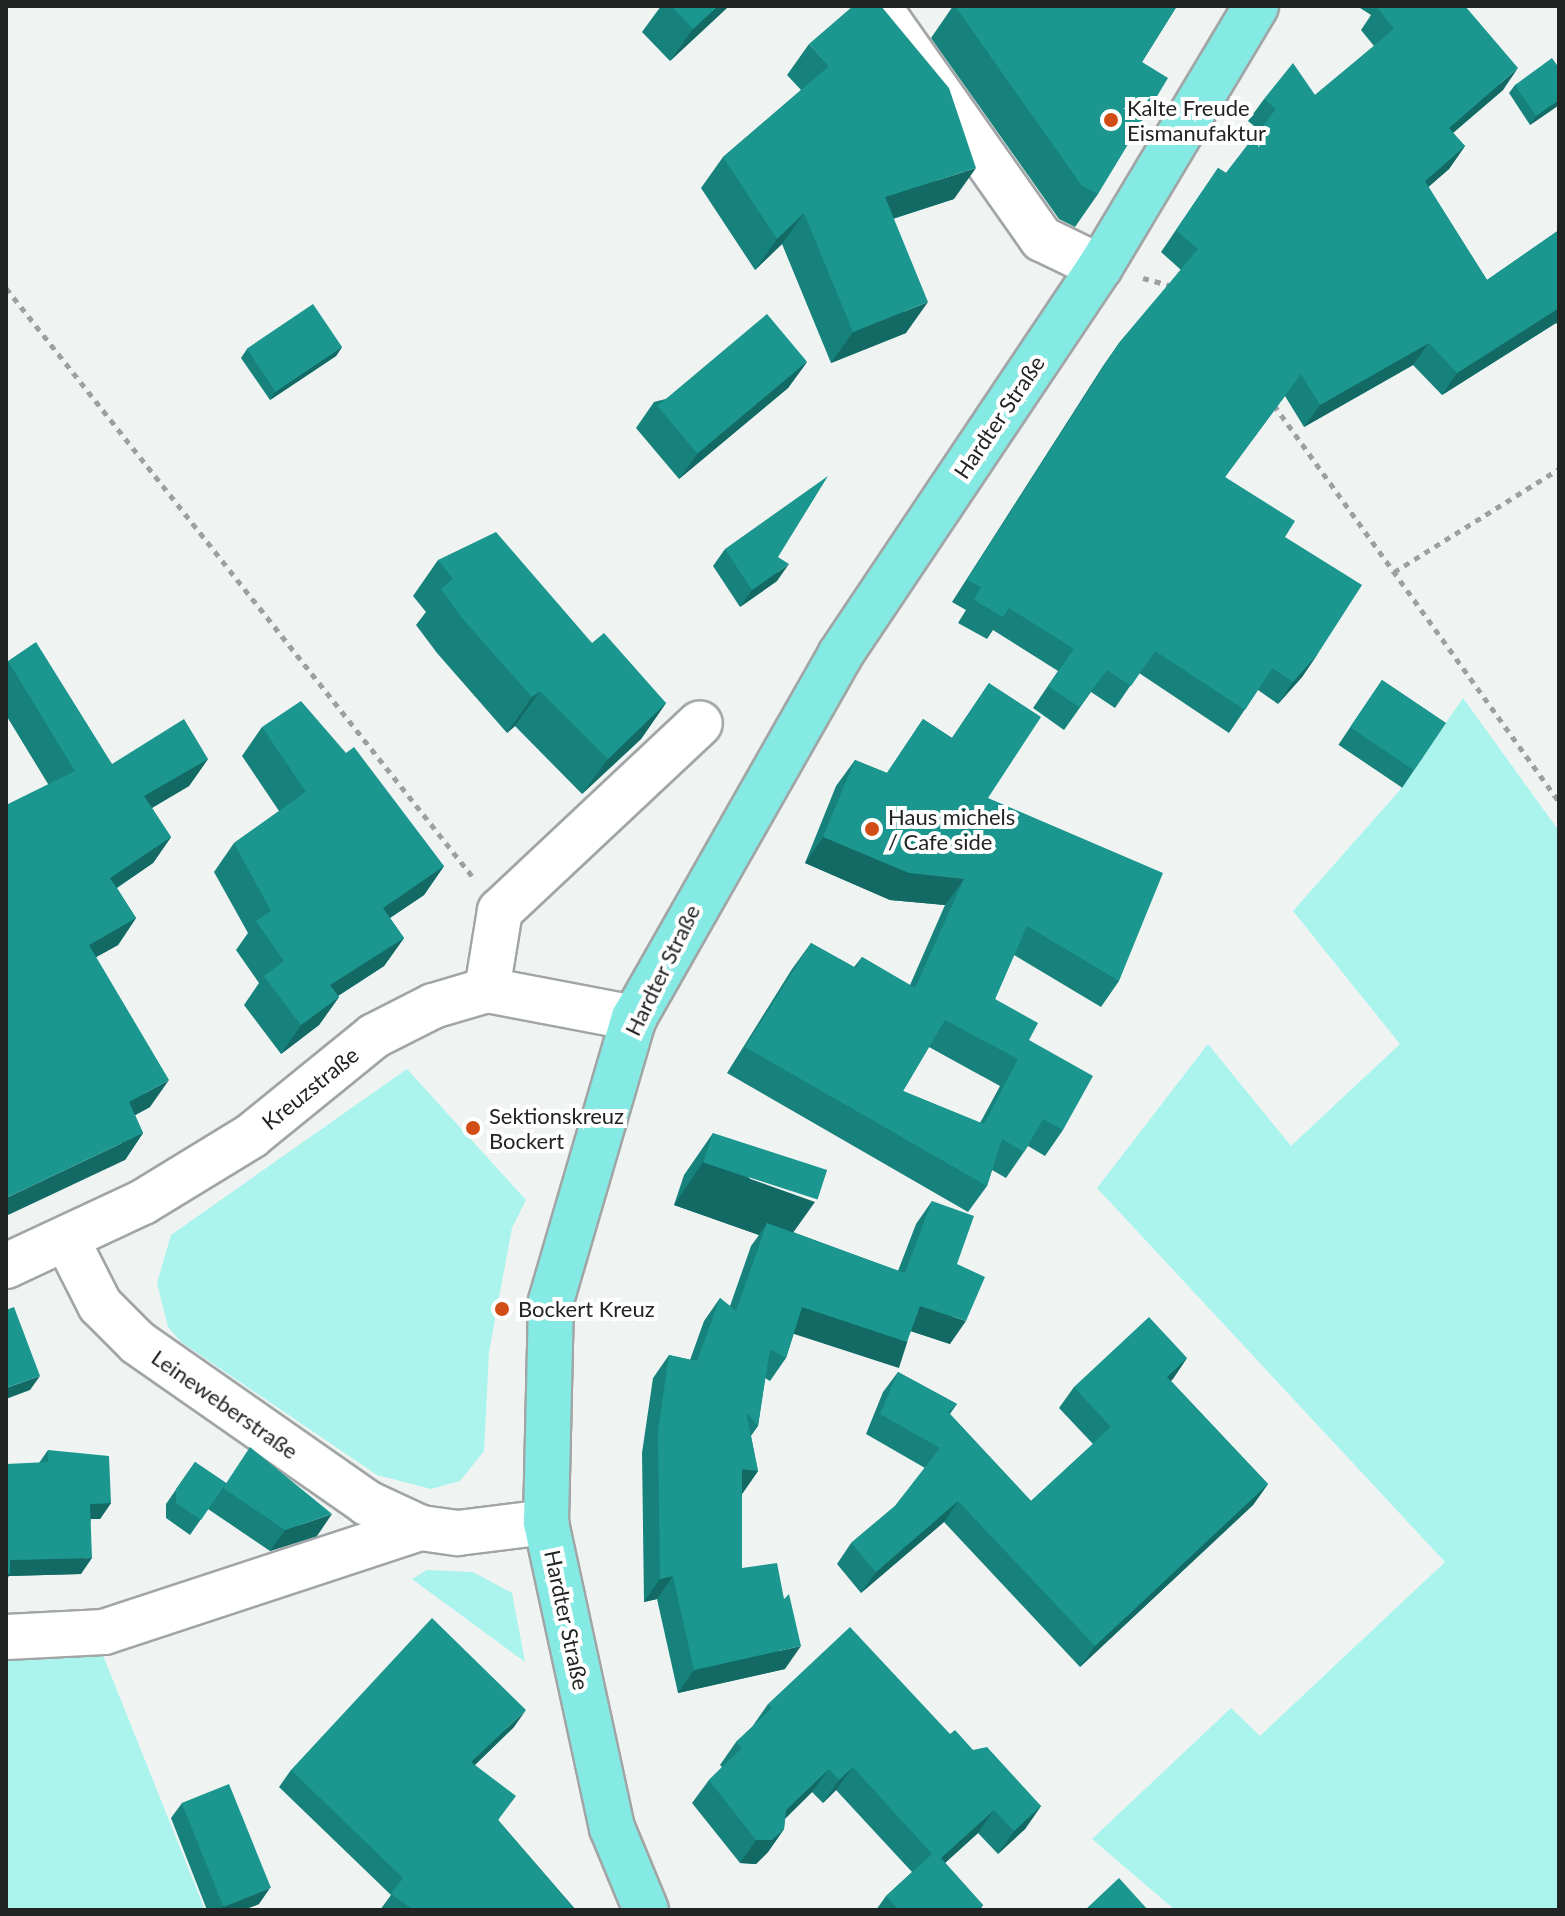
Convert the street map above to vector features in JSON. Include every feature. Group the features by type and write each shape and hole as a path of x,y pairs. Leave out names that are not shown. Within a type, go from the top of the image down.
{"main road":[{"name":"Hardter Straße","path":"646,1910 612,1828 546,1522 551,1301 634,1018 840,655 1100,267 1256,6"}],"street":[{"path":"878,6 1042,239 1100,267"},
{"path":"487,990 500,911 700,723"},
{"name":"Kreuzstraße","path":"6,1266 67,1240 251,1136 374,1036 433,1006 487,990 634,1018"},
{"name":"Leineweberstraße","path":"67,1240 100,1305 138,1343 367,1503 421,1528 458,1533 546,1522"},
{"name":"Leineweberstraße","path":"6,1637 104,1632 421,1528"}],"path":[{"path":"1100,267 1177,287"},
{"path":"6,288 500,911"},
{"path":"1270,398 1559,802"},
{"path":"1394,572 1559,469"}],"shaded area":[{"path":"1463,698 1559,831 1559,1910 1175,1910 1092,1839 1231,1708 1260,1736 1445,1562 1097,1188 1208,1044 1291,1146 1400,1044 1293,911 1400,790"},
{"path":"407,1069 526,1200 512,1228 489,1352 484,1451 460,1481 431,1489 377,1475 181,1342 168,1327 157,1283 171,1235"},
{"path":"427,1570 473,1572 512,1593 525,1662 412,1579"},
{"path":"100,1648 205,1910 6,1910 6,1653"}],"building":[{"path":"671,6 718,6 693,29"},
{"path":"853,6 881,6 949,88 976,168 885,197 928,302 853,332 804,213 777,239 723,157 829,66 809,44"},
{"path":"955,6 1177,6 1142,62 1168,78 1098,194 1082,186"},
{"path":"1378,6 1465,6 1518,68 1449,128 1465,146 1425,181 1487,280 1559,230 1559,308 1457,373 1429,343 1320,405 1301,374 1225,477 1295,521 1285,537 1362,585 1317,655 1293,682 1272,668 1245,710 1155,651 1131,686 1107,670 1079,707 1048,686 1074,649 1009,608 1003,617 974,600 981,587 967,580 1119,343 1198,249 1176,230 1218,168 1226,173 1276,109 1264,99 1293,63 1315,95 1394,29"},
{"path":"1552,58 1559,68 1559,100 1536,116 1515,85"},
{"path":"313,304 342,347 276,392 247,349"},
{"path":"767,314 807,361 697,453 657,406"},
{"path":"828,476 778,557 789,564 752,590 725,549"},
{"path":"496,532 592,643 604,633 666,703 608,759 540,691 532,697 462,618 441,589 453,579 438,560"},
{"path":"36,642 112,764 184,719 208,759 144,796 171,837 110,878 136,918 89,945 169,1080 129,1102 143,1133 6,1198 6,805 75,771 8,661"},
{"path":"1382,680 1446,723 1414,770 1350,727"},
{"path":"989,683 1041,717 988,798 1163,873 1119,981 1027,926 995,999 1038,1023 1029,1040 1093,1076 1063,1130 1043,1119 1024,1152 1002,1139 987,1186 745,1047 811,943 856,968 862,957 915,988 964,879 909,873 823,837 855,760 887,773 923,719 952,738","holes":["945,1020 1018,1059 984,1124 903,1091"]},
{"path":"301,701 346,753 354,747 444,866 383,908 404,938 330,985 339,997 301,1025 264,976 284,961 256,921 271,911 234,843 306,792 262,727"},
{"path":"713,1133 827,1170 818,1200 703,1162"},
{"path":"932,1201 974,1216 957,1264 985,1277 966,1321 920,1306 907,1342 802,1307 786,1358 770,1349 758,1426 746,1412 758,1471 742,1469 742,1568 777,1563 784,1599 789,1594 801,1646 694,1670 673,1576 660,1579 658,1430 669,1355 697,1361 720,1298 736,1311 767,1223 905,1273"},
{"path":"14,1307 40,1376 6,1388 6,1310"},
{"path":"1149,1317 1187,1358 1167,1377 1268,1484 1095,1646 958,1501 876,1572 851,1543 895,1506 940,1448 880,1414 898,1372 957,1404 948,1412 1031,1501 1111,1427 1074,1387"},
{"path":"250,1447 332,1514 285,1530 223,1488"},
{"path":"48,1450 109,1456 111,1503 90,1504 92,1558 10,1560 10,1574 6,1574 6,1464 48,1462"},
{"path":"195,1462 226,1483 201,1520 176,1503 176,1489"},
{"path":"432,1618 526,1710 471,1762 516,1796 498,1820 575,1910 414,1910 391,1894 403,1878 291,1770"},
{"path":"850,1627 950,1734 955,1730 973,1750 987,1747 1041,1806 1014,1831 994,1810 941,1858 983,1905 977,1910 899,1910 886,1896 932,1854 853,1767 839,1780 829,1769 786,1810 784,1829 772,1840 756,1840 709,1780 742,1748 736,1742 772,1708 768,1704"},
{"path":"229,1784 271,1888 224,1907 182,1803"},
{"path":"1119,1878 1148,1910 1085,1910"}],"place":[{"name":"Kalte Freude Eismanufaktur","path":"1111,120"},
{"name":"Haus michels / Cafe side","path":"872,829"},
{"name":"Sektionskreuz Bockert","path":"473,1128"},
{"name":"Bockert Kreuz","path":"502,1309"}]}
